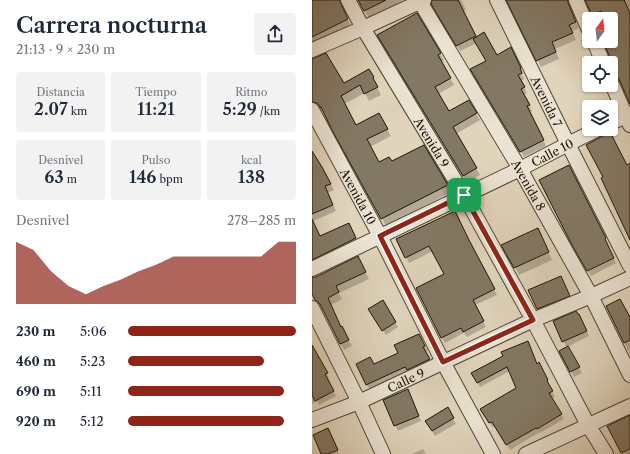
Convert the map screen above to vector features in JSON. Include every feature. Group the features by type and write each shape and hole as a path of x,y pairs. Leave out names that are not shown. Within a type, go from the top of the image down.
{"street":[{"name":"Avenida 9","path":"348,0 363,28 464,195 533,320 588,425 606,454"},
{"name":"Avenida 7","path":"497,0 630,266"},
{"path":"576,0 582,14"},
{"path":"312,50 421,1"},
{"name":"Avenida 8","path":"421,1 520,169 591,296 630,375"},
{"path":"616,92 629,118 618,121"},
{"name":"Avenida 10","path":"312,110 380,236 443,362 492,454"},
{"name":"Calle 10","path":"312,269 520,169 584,136"},
{"name":"Calle 9","path":"312,420 359,402 533,320 630,278"},
{"path":"312,308 383,454"},
{"path":"526,454 630,406"}],"building":[{"path":"312,0 340,0 348,19 312,37"},
{"path":"358,0 386,0 364,11"},
{"path":"432,0 458,0 476,36 456,46 431,4"},
{"path":"506,0 568,0 576,22 569,25 573,33 552,42 556,52 536,61"},
{"path":"585,0 624,0 630,13 630,104 618,78 618,56 609,56 606,48 618,48 618,12 591,12"},
{"path":"417,13 441,53 438,55 451,78 435,87 449,111 469,100 477,113 453,127 477,168 463,176 377,35"},
{"path":"484,32 497,55 511,47 521,68 522,73 518,75 525,87 521,89 530,105 527,106 544,140 520,152 470,69 486,61 473,39"},
{"path":"326,53 344,83 369,69 374,77 373,78 378,87 364,94 360,85 341,96 356,125 379,113 388,129 367,139 379,162 389,157 392,161 424,145 448,185 381,219 333,132 321,107 317,103 312,102 312,59"},
{"path":"603,136 612,136 627,165 630,163 630,240 601,178 603,177 586,145"},
{"path":"312,151 331,184 325,186 333,205 312,214"},
{"path":"569,165 606,238 605,239 614,258 587,271 539,180"},
{"path":"455,211 495,289 473,300 484,321 463,332 461,328 441,338 416,288 444,274 429,246 405,258 396,239"},
{"path":"312,219 320,236 349,223 356,238 312,260"},
{"path":"538,228 549,252 514,268 501,245"},
{"path":"358,256 366,272 336,286 339,292 328,298 341,327 342,326 349,340 340,344 320,304 315,300 312,294 312,277 316,277"},
{"path":"561,276 570,296 537,309 528,290"},
{"path":"620,299 630,317 630,340 624,343 606,306"},
{"path":"383,300 396,322 382,331 368,309"},
{"path":"576,311 587,331 562,342 553,321"},
{"path":"419,334 425,346 423,347 430,359 407,370 405,367 366,385 356,364 370,357 374,364 398,353 394,345"},
{"path":"528,341 537,364 539,362 553,391 549,393 562,414 506,445 492,422 489,423 480,409 516,388 507,367 477,383 471,373 503,356 501,352"},
{"path":"312,345 328,373 325,374 334,391 315,401 312,395"},
{"path":"568,346 580,367 570,372 559,351"},
{"path":"408,389 419,416 394,426 383,400"},
{"path":"448,407 454,418 432,431 425,421"},
{"path":"630,415 630,449 621,453 607,426"},
{"path":"328,428 338,450 328,454 321,454 313,435"}],"route":[{"path":"464,195 533,320 443,362 380,236 464,195"}]}
